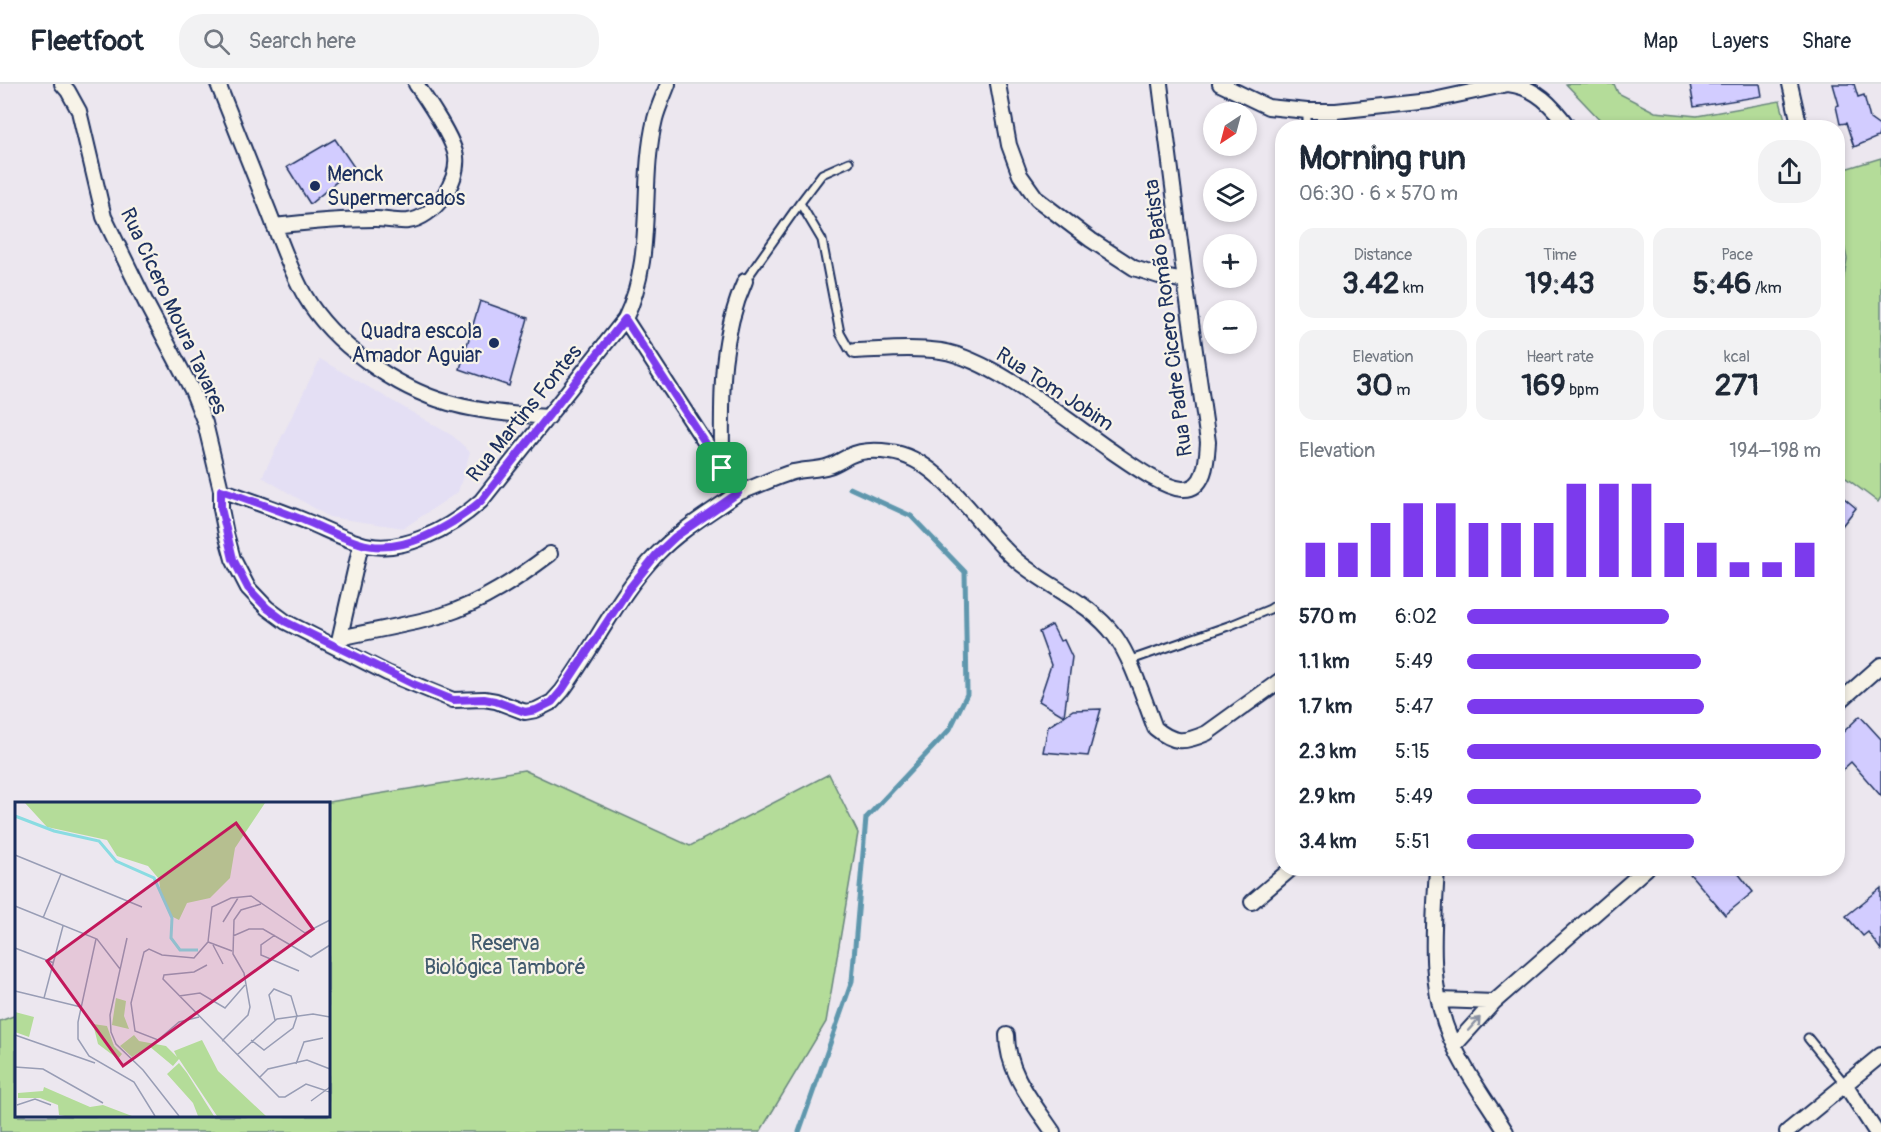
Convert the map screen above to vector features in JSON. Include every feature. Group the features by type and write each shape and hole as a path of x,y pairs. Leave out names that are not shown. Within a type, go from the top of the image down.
{"street":[{"name":"Rua Cícero Moura Tavares","path":"62,84 79,111 104,217 192,390 205,423 221,490 221,508 226,534 233,559 248,588 267,608 286,622 339,642 395,676 453,700 484,699 525,712 536,710 552,702 562,690 628,590 656,555 675,537 738,493 791,473 830,466 852,454 875,451 892,452 911,458 929,468 952,489 1017,561 1077,600 1103,622 1116,637 1128,661 1155,728 1167,737 1179,741 1194,739 1207,733 1275,684"},
{"path":"218,84 274,226 305,296 324,322 375,368 412,388 449,403 549,417"},
{"path":"274,226 375,219 409,221 432,210 446,196 454,175 456,156 450,140 417,84"},
{"name":"Rua Martins Fontes","path":"221,490 307,521 361,544 377,546 408,543 439,531 466,514 497,482 549,417 625,319 634,300 643,267 646,205 655,118 668,84"},
{"path":"998,84 1009,145 1020,175 1037,199 1091,240 1134,268 1185,281"},
{"name":"Rua Padre Cicero Romão Batista","path":"1160,84 1208,442 1206,465 1202,475"},
{"path":"1220,84 1268,107 1307,111 1336,111 1429,102 1508,84 1520,85 1532,90 1561,120"},
{"path":"1790,84 1798,120"},
{"path":"722,468 722,372 734,305 745,281"},
{"path":"625,319 738,493"},
{"name":"Rua Tom Jobim","path":"855,351 902,348 944,351 978,363 1014,384 1127,462 1164,482 1182,489 1192,487 1202,475"},
{"path":"361,544 339,642 443,614 483,598 513,581 550,554"},
{"path":"1845,697 1880,669"},
{"path":"1252,902 1283,876"},
{"path":"1437,876 1433,956 1440,1000 1450,1037 1474,1082 1506,1132"},
{"path":"1455,1046 1494,1002 1638,876"},
{"path":"1440,1000 1494,1002"},
{"path":"1007,1035 1007,1051 1013,1071 1053,1132"},
{"path":"1787,1132 1881,1055"},
{"path":"1845,1084 1876,1132"}],"lane":[{"path":"1307,111 1307,120"},
{"path":"745,281 822,174 849,162"},
{"name":"Rua Tom Jobim","path":"800,202 822,240 840,333 849,349 855,351"},
{"path":"1128,661 1231,625 1275,606"},
{"path":"1808,1038 1845,1084"}],"shaded area":[{"path":"320,359 453,436 470,452 458,492 404,528 329,517 262,477"}],"green space":[{"path":"1566,84 1614,84 1618,93 1655,112 1697,116 1780,101 1785,120 1600,120"},
{"path":"1881,158 1881,497 1878,502 1845,477 1845,270 1847,259 1845,169"},
{"name":"Reserva Biológica Tamboré","path":"524,770 690,846 829,774 858,833 826,1022 760,1132 0,1132 0,1021 15,1015 15,1117 330,1117 329,802"}],"building":[{"path":"1690,84 1760,84 1762,96 1694,107"},
{"path":"1833,84 1854,84 1858,97 1864,95 1870,119 1881,127 1878,137 1854,147 1845,120 1839,120 1836,106 1839,105"},
{"name":"Menck Supermercados","path":"335,139 354,167 310,204 287,167"},
{"name":"Quadra escola Amador Aguiar","path":"480,301 528,318 509,386 460,369"},
{"path":"1845,499 1856,508 1845,522"},
{"path":"1052,625 1060,641 1064,640 1072,657 1064,716 1039,701 1051,665 1039,632"},
{"path":"1101,709 1088,756 1043,752 1048,727 1073,710"},
{"path":"1860,716 1881,739 1881,796 1851,762 1845,768 1845,730"},
{"path":"1692,876 1740,876 1753,892 1725,915"},
{"path":"1881,888 1881,950 1868,932 1863,936 1846,916"}],"waterway":[{"path":"799,1132 852,981 866,818 950,729 967,694 965,572 911,516 850,488"}],"place":[{"name":"Menck Supermercados","path":"315,186"},
{"name":"Quadra escola Amador Aguiar","path":"494,343"}],"route":[{"path":"625,319 722,468 738,493 675,537 656,555 628,590 576,671 552,702 536,710 525,712 484,699 453,700 387,673 286,622 267,608 248,588 233,559 221,508 221,490 307,521 361,544 377,546 408,543 439,531 466,514 481,501 625,319"}]}
